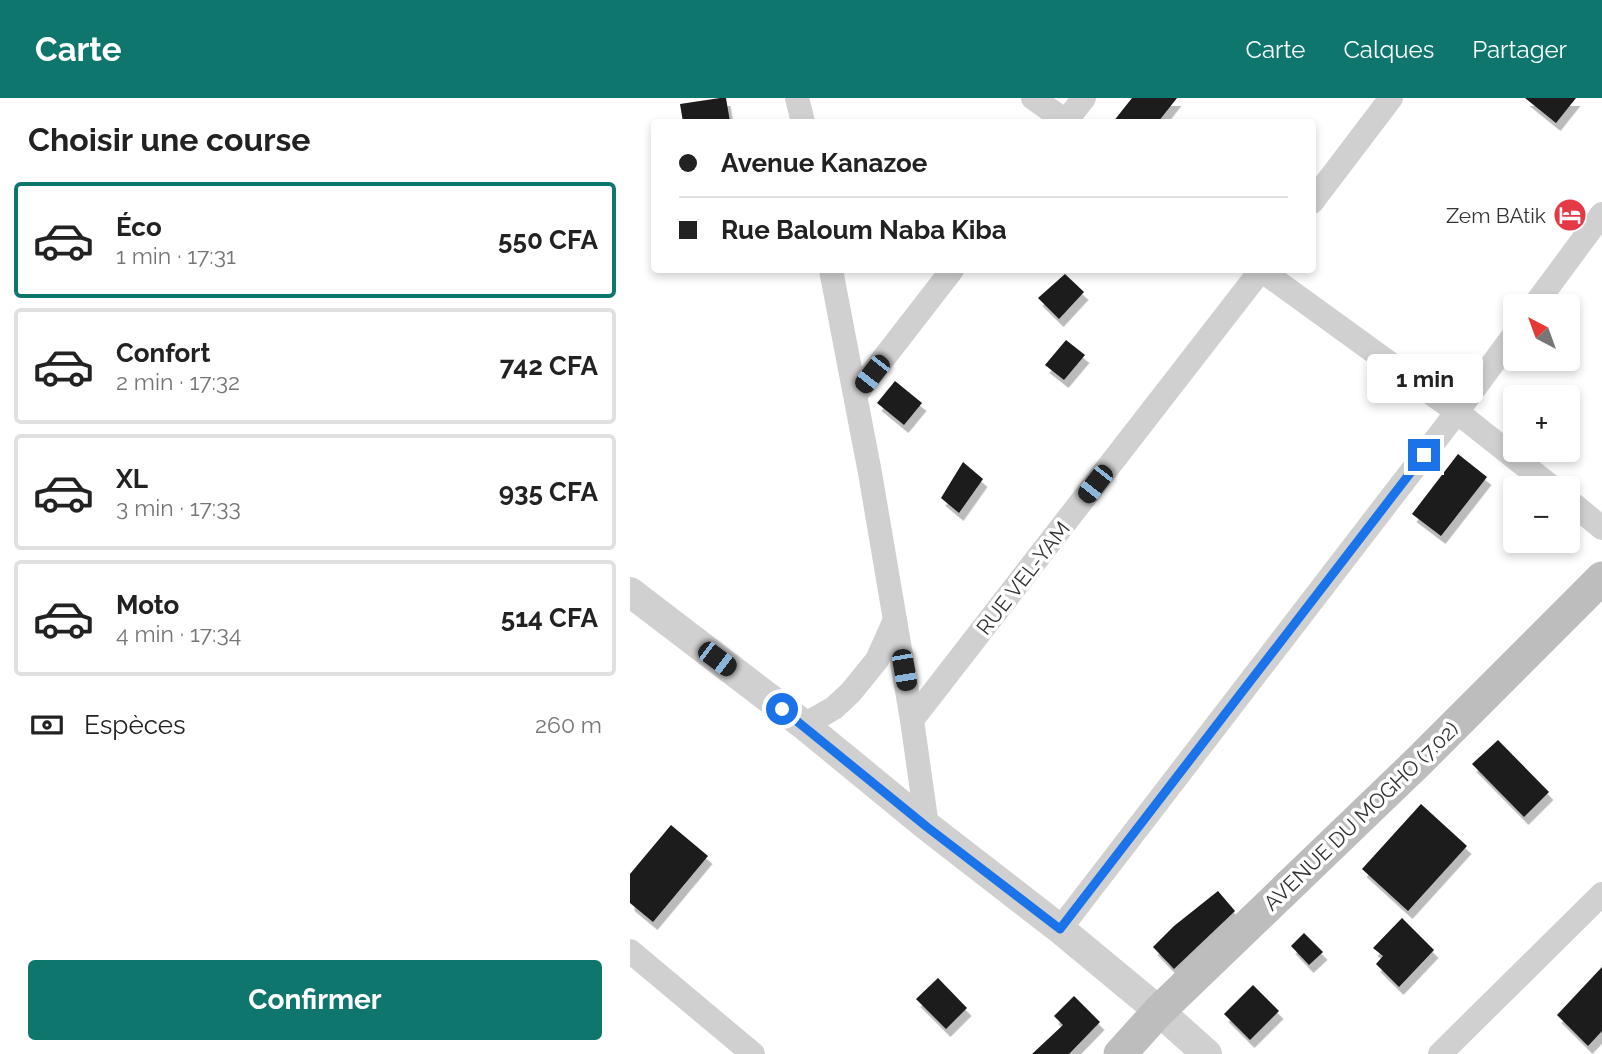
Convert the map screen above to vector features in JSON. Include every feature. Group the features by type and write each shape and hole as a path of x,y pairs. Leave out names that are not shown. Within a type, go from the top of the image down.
{"main road":[{"name":"AVENUE DU MOGHO (7.02)","path":"1120,1054 1159,1011 1420,760 1602,578"}],"street":[{"path":"797,98 802,119"},
{"path":"1034,98 1062,119"},
{"path":"1068,119 1084,98"},
{"path":"1316,197 1391,98"},
{"path":"1543,294 1602,214"},
{"path":"832,273 856,394 895,620 927,827"},
{"path":"856,394 950,273"},
{"name":"RUE VEL-YAM","path":"912,720 1259,273"},
{"path":"1265,273 1457,412 1538,476"},
{"path":"1060,929 1503,350"},
{"path":"1580,510 1602,528"},
{"path":"630,592 804,725 927,827 1060,929 1207,1054"},
{"path":"804,725 834,708 851,692 877,660 895,620"},
{"path":"1440,1054 1602,894"},
{"path":"630,951 753,1054"}],"building":[{"path":"726,98 730,119 682,119 680,104"},
{"path":"1132,98 1177,98 1160,119 1115,119"},
{"path":"1525,98 1576,98 1556,123"},
{"path":"1065,274 1084,292 1059,319 1038,298"},
{"path":"1066,340 1085,355 1064,380 1045,365"},
{"path":"895,381 922,403 904,425 877,403"},
{"path":"1458,454 1487,477 1441,536 1412,514"},
{"path":"963,462 983,479 959,513 941,498"},
{"path":"1498,740 1549,792 1524,817 1472,764"},
{"path":"1421,804 1467,846 1408,911 1362,869"},
{"path":"671,825 708,856 653,922 630,903 630,874"},
{"path":"1218,891 1235,911 1174,969 1153,947 1174,926"},
{"path":"1402,918 1434,950 1399,987 1376,964 1383,956 1373,948"},
{"path":"1304,933 1323,952 1309,965 1291,946"},
{"path":"1602,967 1602,1031 1588,1046 1557,1015"},
{"path":"938,978 967,1008 946,1029 916,999"},
{"path":"1253,985 1279,1011 1250,1040 1224,1014"},
{"path":"1074,996 1100,1022 1069,1054 1032,1054 1063,1025 1054,1016"}],"place":[{"name":"Zem BAtik","path":"1570,215"}],"route":[{"path":"782,709 927,827 1060,929 1424,455"}]}
